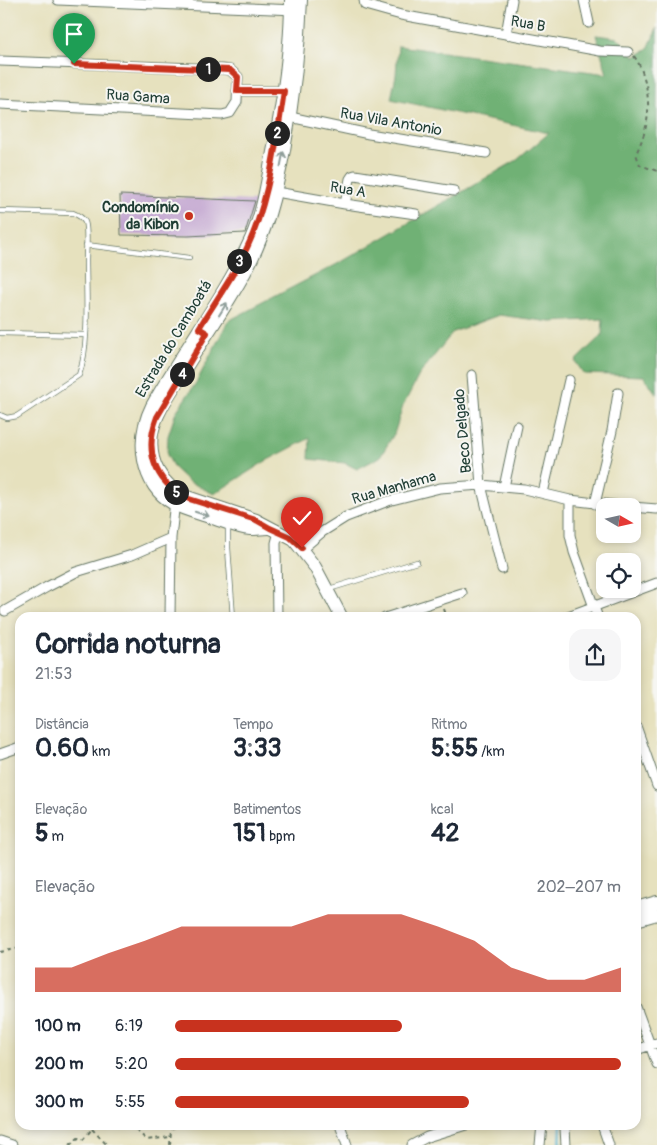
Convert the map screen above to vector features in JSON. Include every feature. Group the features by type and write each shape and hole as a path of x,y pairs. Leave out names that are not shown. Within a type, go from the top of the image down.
{"main road":[{"name":"Estrada do Camboatá","path":"203,330 222,310 252,259 265,229 276,192 290,116 289,91 296,5"},
{"name":"Estrada do Camboatá","path":"274,530 249,529 174,504 155,466 152,451 153,431 157,417 254,232 265,194 289,91"},
{"name":"Estrada do Camboatá","path":"174,504 186,498 256,520 290,537 302,548 315,567 339,612"},
{"path":"641,907 657,902"},
{"path":"641,919 657,914"}],"street":[{"path":"58,0 296,5"},
{"path":"506,34 512,0"},
{"path":"584,0 588,23"},
{"name":"Rua B","path":"365,2 401,15 600,51 628,52"},
{"path":"0,61 221,69 230,70 238,77 237,91 289,91"},
{"name":"Rua Gama","path":"0,104 212,116 230,113 237,102 237,91"},
{"name":"Rua Vila Antonio","path":"290,116 369,134 486,153"},
{"path":"345,204 350,179 355,175 454,191"},
{"name":"Rua A","path":"276,192 416,214"},
{"name":"Beco Delgado","path":"472,375 481,485 502,569"},
{"path":"543,493 569,380"},
{"path":"595,504 612,431 618,393"},
{"path":"504,487 517,426"},
{"name":"Rua Manhama","path":"302,548 322,532 346,517 388,501 440,488 481,485 524,488 570,500 595,504"},
{"path":"570,500 570,535 574,552 596,612"},
{"path":"170,612 171,538 174,504"},
{"path":"641,508 657,509"},
{"path":"274,530 276,543 277,612"},
{"path":"5,612 76,572 132,555 171,538"},
{"path":"578,612 657,583"},
{"path":"403,612 462,593"},
{"path":"641,740 657,786"},
{"path":"0,754 15,749"},
{"path":"641,1018 654,1044 657,1064"},
{"path":"641,1048 654,1044"},
{"path":"342,1130 348,1145"},
{"path":"412,1145 427,1137 450,1130"},
{"path":"540,1145 542,1130"},
{"path":"566,1130 566,1145"},
{"path":"604,1130 610,1145"},
{"path":"0,1141 12,1145"}],"lane":[{"path":"0,210 72,213 79,216 86,225 86,335 82,368 79,375 17,416 7,418 0,415"},
{"path":"86,245 190,258"},
{"path":"0,334 86,335"},
{"path":"228,522 233,612"},
{"path":"328,589 417,562"}],"path":[{"path":"628,52 635,57 642,69 648,97 649,118 636,154 640,165 657,171"},
{"path":"0,952 15,949"},
{"path":"70,1145 78,1138 83,1140 91,1130"},
{"path":"93,1130 107,1145"},
{"path":"135,1130 146,1140 171,1137"},
{"path":"170,1145 171,1130"}],"green space":[{"path":"657,28 657,395 644,376 584,374 575,361 602,335 603,319 551,322 499,315 453,332 419,375 403,406 394,434 380,457 357,469 345,463 309,459 310,438 264,462 214,494 188,481 174,468 167,455 168,436 176,412 196,383 228,321 343,261 517,160 549,133 391,99 396,75 398,46 607,74 596,35 618,38 635,57 648,49"}],"building":[{"name":"Condomínio da Kibon","path":"120,195 255,201 245,233 188,236 121,235"}],"waterway":[{"path":"560,1145 561,1130"}],"place":[{"name":"Condomínio da Kibon","path":"189,216"}],"route":[{"path":"74,64 230,70 238,77 237,91 284,91 265,194 254,232 235,269 199,328 207,333 157,417 151,446 159,475 177,493 186,498 256,520 290,537 302,548"}]}
